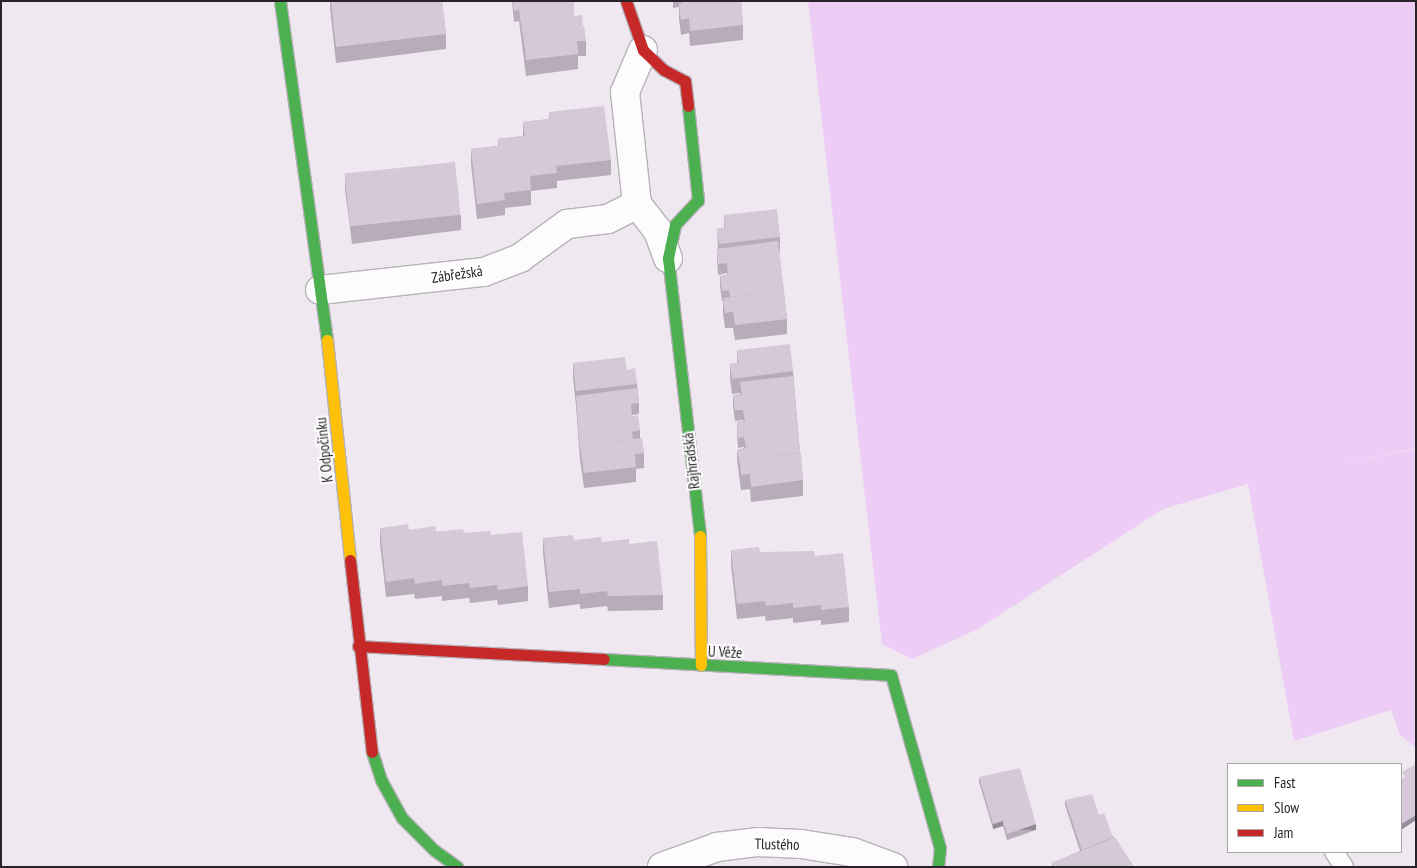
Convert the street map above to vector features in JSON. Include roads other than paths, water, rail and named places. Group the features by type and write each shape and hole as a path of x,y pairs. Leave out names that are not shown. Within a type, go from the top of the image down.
{"street":[{"name":"K Odpočinku","path":"280,1 320,290 343,475 358,646 369,741 381,780 402,818 434,850 457,867"},
{"name":"Rajhradská","path":"626,1 643,50 664,70 685,81 698,200 674,225 668,258"},
{"path":"637,204 625,92 643,50"},
{"name":"Zábřežská","path":"320,290 484,272 520,258 567,224 608,219 637,204"},
{"name":"Rajhradská","path":"637,204 658,230 668,258 701,549 701,665"},
{"name":"U Věže","path":"358,646 891,676 940,848 938,867"},
{"name":"Tlustého","path":"662,867 718,847 757,842 800,844 852,852 893,867"}],"lane":[{"path":"1335,853 1344,867"}]}
